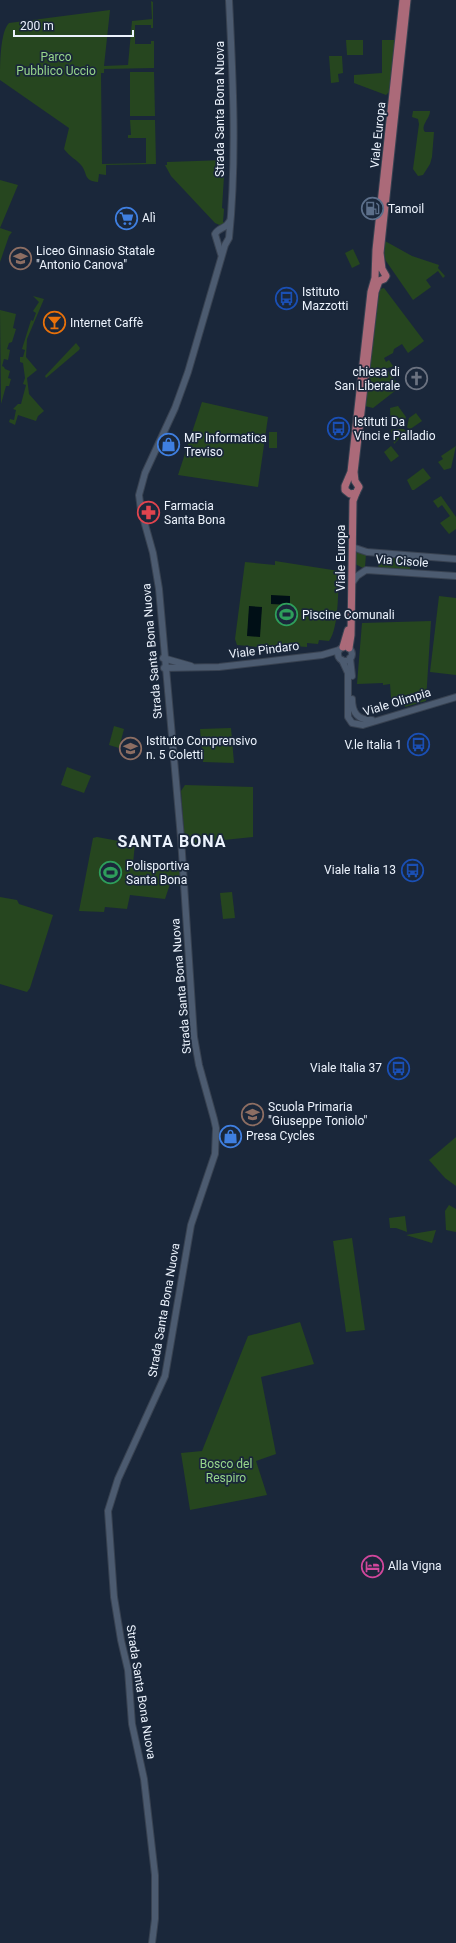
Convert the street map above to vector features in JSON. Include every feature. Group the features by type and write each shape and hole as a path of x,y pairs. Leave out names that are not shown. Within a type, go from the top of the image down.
{"main road":[{"name":"Viale Europa","path":"342,652 348,634 352,493 359,487 355,481 358,433 376,277 403,0"},
{"name":"Viale Europa","path":"376,277 384,279 386,276 382,269 380,253 407,0"},
{"path":"376,277 377,270 382,269"},
{"name":"Viale Europa","path":"342,652 352,635 353,501 352,493 345,488 351,472 371,292 376,277"},
{"path":"347,482 355,481"}],"street":[{"name":"Strada Santa Bona Nuova","path":"229,0 234,97 234,148 229,233"},
{"path":"221,260 221,250 216,233 228,225 230,218"},
{"path":"217,240 220,242 226,242 229,238 229,233 223,229"},
{"name":"Strada Santa Bona Nuova","path":"152,1943 155,1919 155,1875 144,1779 132,1724 128,1670 121,1640 114,1597 108,1511 118,1479 165,1376 191,1225 214,1162 216,1144 214,1119 199,1065 194,1037 180,838 158,589 154,558 141,510 139,495 145,473 175,408 188,372 226,242"},
{"name":"Via Cisole","path":"352,545 354,548 367,552 456,559"},
{"name":"Via Cisole","path":"352,583 357,576 366,570 456,576"},
{"path":"342,652 346,660 350,658"},
{"name":"Viale Pindaro","path":"164,667 175,669 204,668 342,652"},
{"name":"Viale Europa","path":"348,717 348,673 342,652 352,654 350,658 352,707 356,715 362,719 375,720"},
{"name":"Viale Pindaro","path":"164,658 188,666"},
{"name":"Viale Pindaro","path":"164,667 188,666 204,668"},
{"path":"165,681 169,674 175,669"},
{"name":"Viale Olimpia","path":"348,717 352,722 360,725 456,697"}],"green space":[{"name":"Parco Pubblico Uccio","path":"151,1 153,2 153,28 151,28 151,25 135,25 135,44 151,44 151,41 154,41 154,68 104,69 104,73 101,73 102,164 146,163 146,138 128,138 128,135 131,135 130,120 155,120 156,164 106,165 106,175 99,174 98,182 93,181 86,176 81,165 64,149 69,128 0,80 1,49 6,27 9,23 110,10 104,66 128,65 132,21 152,19"},
{"path":"346,40 363,40 363,55 347,55"},
{"path":"382,40 396,40 389,92 386,95 354,83 354,75 382,73"},
{"path":"329,56 342,56 343,73 338,74 339,82 331,83"},
{"path":"130,72 154,72 155,116 130,116"},
{"path":"413,111 430,111 429,117 424,124 424,129 425,132 434,132 430,164 423,175 418,176 413,169 419,124 418,119 412,117"},
{"path":"225,160 222,208 224,209 223,222 227,223 222,226 215,223 171,176 165,165 167,165 167,162"},
{"path":"0,180 18,185 0,228"},
{"path":"0,228 12,232 9,236 0,262"},
{"path":"385,241 412,256 439,265 438,268 445,276 443,278 438,271 426,280 431,287 413,300 386,261 384,255"},
{"path":"353,249 360,264 352,268 345,253"},
{"path":"384,288 424,341 408,353 402,344 394,349 393,353 384,358 386,362 389,360 393,366 381,371 378,376 380,379 382,377 380,374 388,371 400,387 373,408 365,406 379,294 380,289"},
{"path":"33,296 44,299 27,339 26,357 37,370 27,378 29,394 44,411 38,416 36,421 18,415 15,425 9,422 10,419 14,420 16,410 13,409 18,404 21,404 26,385 23,384 25,378 23,363 20,362 20,357 23,357 25,350 22,349 31,320 33,321 36,313 33,311 39,302"},
{"path":"0,310 16,314 13,328 16,329 12,342 9,343 7,349 10,350 8,360 4,359 2,366 10,371 8,378 11,379 9,386 6,386 1,404"},
{"path":"76,343 80,348 79,350 46,378 45,376"},
{"path":"202,402 268,417 258,487 178,475"},
{"path":"398,406 406,417 403,427 391,426 390,408"},
{"path":"416,413 422,421 409,430 407,427 409,418"},
{"path":"404,429 406,432 394,444 391,430"},
{"path":"269,432 277,432 277,448 269,448"},
{"path":"391,446 399,456 391,462 384,452"},
{"path":"456,446 451,468 444,470 438,462 443,459 441,456"},
{"path":"423,468 431,478 412,490 407,480"},
{"path":"441,496 456,517 456,529 449,534 440,523 450,516 442,505 438,508 433,501"},
{"path":"355,551 366,554 365,567 363,568 355,564"},
{"path":"380,555 411,557 410,572 378,569"},
{"name":"Piscine Comunali","path":"275,561 339,571 335,627 329,641 319,640 318,644 307,643 307,647 293,646 292,648 288,648 288,650 237,645 235,639 245,562 275,565"},
{"path":"439,596 456,598 456,675 430,672"},
{"path":"431,621 426,701 405,707 402,698 391,698 390,684 357,684 362,623"},
{"path":"114,726 124,729 119,748 109,745"},
{"path":"231,728 234,763 203,762 200,729"},
{"path":"67,767 91,776 84,793 61,785"},
{"path":"185,785 253,787 253,837 185,844 181,791"},
{"path":"97,837 135,844 133,863 180,867 181,886 170,884 165,899 130,895 127,909 105,907 104,912 79,911 93,838"},
{"path":"232,892 235,918 223,919 220,893"},
{"path":"0,897 17,900 19,904 53,915 30,988 27,992 0,984"},
{"path":"456,1137 456,1186 445,1178 429,1160"},
{"path":"449,1205 456,1209 456,1232 446,1230 445,1211"},
{"path":"405,1216 407,1232 396,1228 390,1228 389,1218"},
{"path":"436,1230 432,1243 406,1235"},
{"path":"352,1238 365,1330 346,1332 333,1241"},
{"name":"Bosco del Respiro","path":"300,1322 314,1364 261,1377 276,1454 256,1461 267,1495 190,1510 181,1453 202,1451 248,1336"}],"shaded area":[{"path":"271,595 290,596 290,605 271,604"},
{"path":"249,606 262,607 260,637 247,636"}],"place":[{"name":"Tamoil","path":"373,209"},
{"name":"Alì","path":"126,218"},
{"name":"Liceo Ginnasio Statale \"Antonio Canova\"","path":"20,258"},
{"name":"Istituto Mazzotti","path":"286,299"},
{"name":"Internet Caffè","path":"54,323"},
{"name":"chiesa di San Liberale","path":"416,379"},
{"name":"Istituti Da Vinci e Palladio","path":"339,429"},
{"name":"MP Informatica Treviso","path":"169,445"},
{"name":"Farmacia Santa Bona","path":"148,513"},
{"name":"Piscine Comunali","path":"287,615"},
{"name":"V.le Italia 1","path":"418,745"},
{"name":"Istituto Comprensivo n. 5 Coletti","path":"130,748"},
{"name":"Viale Italia 13","path":"412,870"},
{"name":"Polisportiva Santa Bona","path":"110,873"},
{"name":"Viale Italia 37","path":"398,1068"},
{"name":"Scuola Primaria \"Giuseppe Toniolo\"","path":"252,1114"},
{"name":"Presa Cycles","path":"230,1136"},
{"name":"Alla Vigna","path":"372,1566"}],"district":[{"name":"SANTA BONA","path":"172,841"}]}
